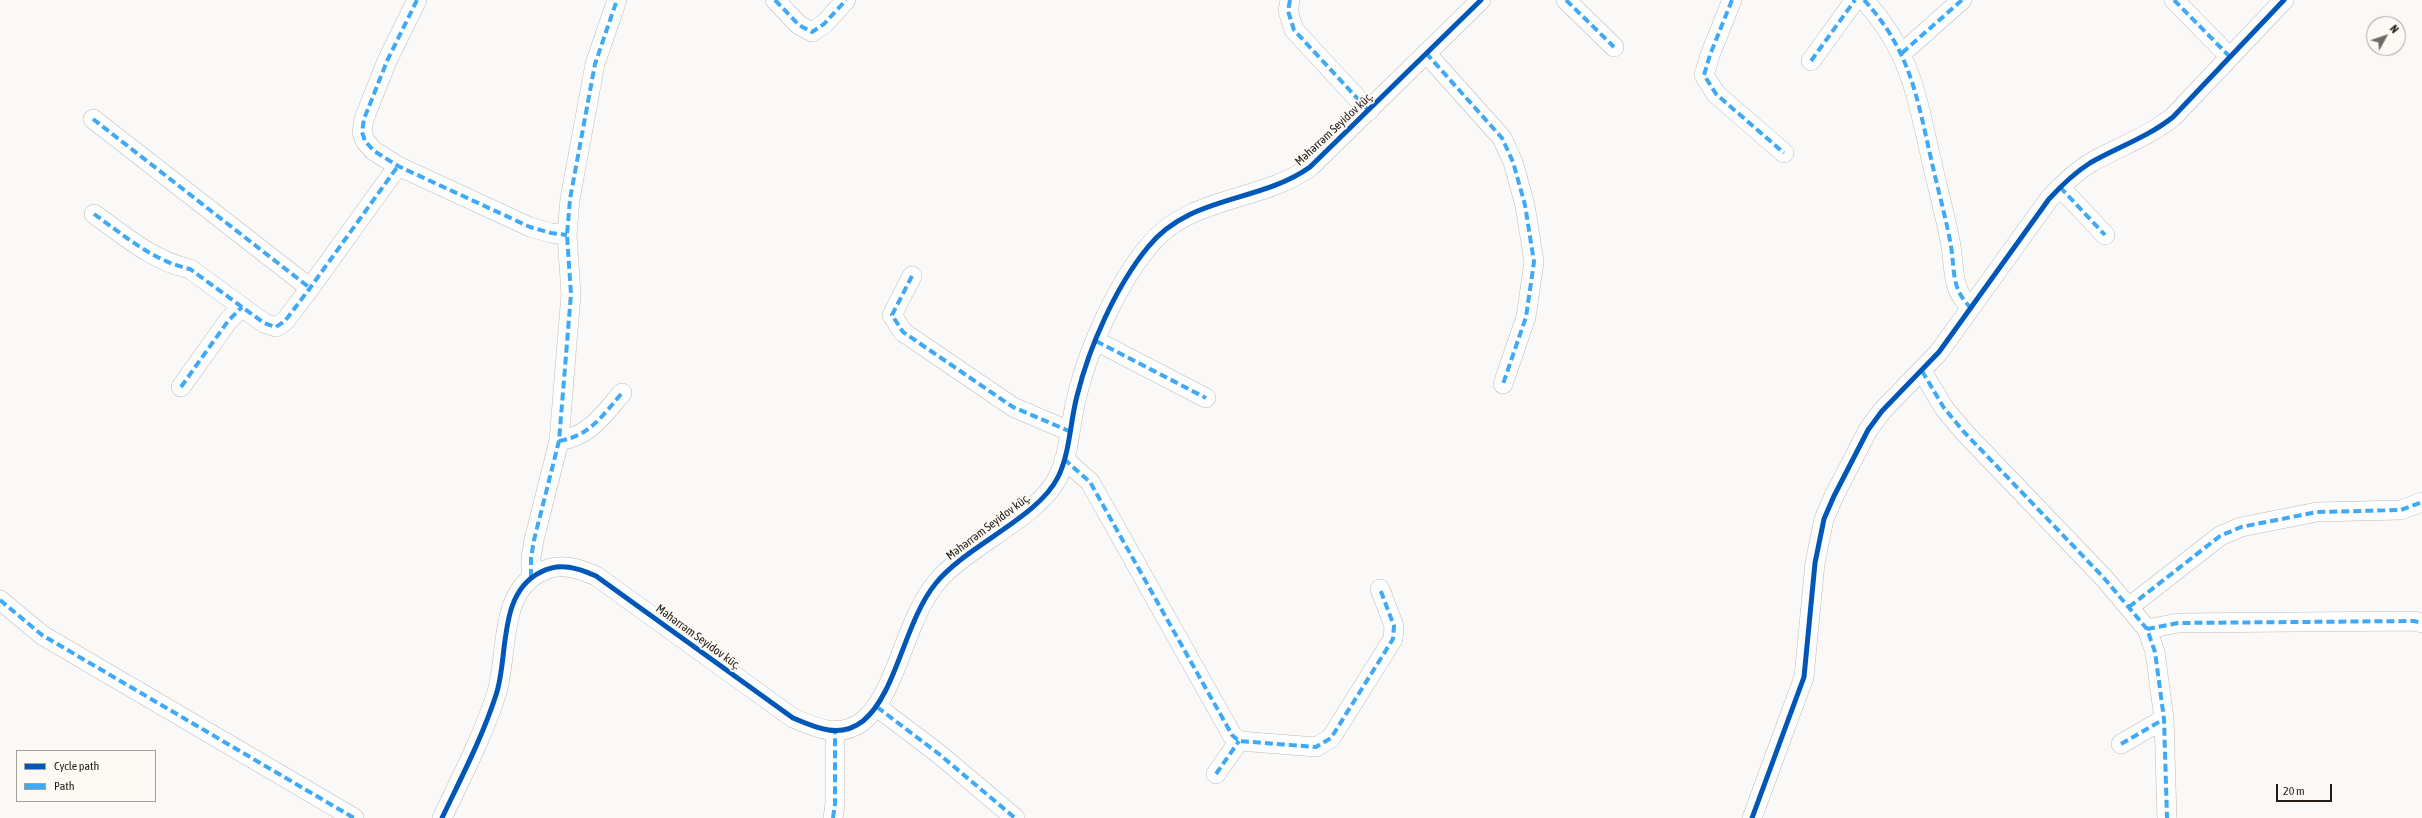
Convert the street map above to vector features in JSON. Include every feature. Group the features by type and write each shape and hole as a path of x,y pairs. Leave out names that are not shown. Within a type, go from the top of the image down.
{"street":[{"path":"417,0 387,61 364,118 362,132 365,141 374,151 398,166 530,227 551,234 567,235"},
{"path":"532,577 531,558 534,540 559,441 571,294 567,235 570,199 595,64 617,0"},
{"path":"775,0 799,25 812,32 824,24 846,0"},
{"path":"1290,0 1288,11 1294,30 1369,111"},
{"name":"Məhərrəm Seyidov küç.","path":"442,818 489,716 497,692 508,625 514,603 522,587 532,577 547,569 559,566 577,568 596,576 793,718 815,728 835,732 851,728 877,707 913,620 922,602 937,582 951,567 1037,503 1058,477 1064,459 1069,431 1086,365 1115,300 1135,264 1149,245 1164,231 1193,212 1282,184 1295,178 1310,168 1481,0"},
{"path":"1566,0 1614,47"},
{"path":"1732,0 1710,55 1704,75 1716,94 1784,153"},
{"path":"1811,61 1855,0"},
{"path":"1864,0 1891,34 1902,53 1915,91 1951,246 1955,282 1960,297 1970,307"},
{"path":"1902,53 1962,0"},
{"path":"2174,0 2230,57"},
{"path":"1752,818 1804,676 1815,563 1824,519 1868,430 1882,411 1922,371 2049,199 2060,187 2090,163 2156,131 2186,104 2284,0"},
{"path":"1426,53 1502,138 1513,162 1525,205 1534,262 1526,317 1503,384"},
{"path":"93,119 310,288"},
{"path":"94,214 149,254 175,266 190,269 264,323 276,327 285,321 398,166"},
{"path":"2060,187 2105,235"},
{"path":"912,276 892,315 903,332 1013,407 1069,431"},
{"path":"182,387 228,321 242,307"},
{"path":"1096,341 1206,398"},
{"path":"1922,371 1944,408 1964,432 2130,607 2147,629 2155,652 2164,719 2167,818"},
{"path":"559,441 571,439 589,430 622,393"},
{"path":"1064,459 1090,482 1232,735 1239,742 1316,747 1331,738 1393,639 1394,626 1380,589"},
{"path":"2130,607 2220,536 2241,527 2318,512 2401,510 2422,502"},
{"path":"0,600 42,635 354,818"},
{"path":"2147,629 2178,623 2414,621 2422,623"},
{"path":"877,707 939,754 1015,818"},
{"path":"2121,744 2164,719"},
{"path":"833,818 835,804 835,732"},
{"path":"1216,774 1239,742"}],"marked path":[{"path":"417,0 387,61 364,119 362,132 365,141 374,151 398,166 530,227 551,233 567,235"},
{"path":"531,577 531,558 534,540 559,441 571,294 567,235 570,199 595,64 617,0"},
{"path":"775,0 799,25 812,32 824,24 846,0"},
{"path":"1290,0 1288,11 1294,30 1369,111"},
{"path":"1566,0 1614,47"},
{"path":"1732,0 1710,55 1704,75 1716,94 1784,153"},
{"path":"1811,61 1855,0"},
{"path":"1864,0 1880,19 1892,38 1910,76 1922,117 1947,225 1955,279 1960,293 1970,307"},
{"path":"1902,53 1962,0"},
{"path":"2174,0 2230,57"},
{"path":"1426,53 1502,138 1513,162 1525,205 1534,262 1526,317 1503,384"},
{"path":"93,119 310,288"},
{"path":"94,214 128,239 152,254 190,269 264,323 276,327 285,321 398,166"},
{"path":"2060,187 2105,235"},
{"path":"912,276 892,315 903,332 1013,407 1069,431"},
{"path":"181,387 228,321 242,307"},
{"path":"1096,341 1206,398"},
{"path":"1922,371 1944,408 1964,432 2104,578 2147,629 2155,652 2164,719 2167,818"},
{"path":"559,441 570,438 588,429 602,417 622,393"},
{"path":"1064,459 1090,482 1232,735 1239,741 1316,747 1331,738 1393,639 1394,626 1380,589"},
{"path":"2129,607 2220,536 2241,527 2317,512 2401,510 2422,502"},
{"path":"0,600 42,635 354,818"},
{"path":"2147,629 2178,623 2414,621 2422,623"},
{"path":"877,707 939,754 1015,818"},
{"path":"2121,744 2164,719"},
{"path":"833,818 835,804 835,732"},
{"path":"1216,774 1239,741"}],"cycle path":[{"path":"442,818 478,742 496,695 500,680 507,627 511,610 517,595 527,582 541,572 555,567 569,567 596,576 793,718 819,728 837,731 846,730 863,721 875,709 884,693 893,675 916,617 925,599 936,583 949,569 965,556 1019,519 1035,506 1048,492 1058,477 1065,458 1082,377 1096,338 1125,280 1148,247 1165,230 1204,208 1290,179 1310,167 1481,0"},
{"path":"1752,818 1804,677 1815,563 1824,519 1834,496 1868,430 1882,411 1939,352 2049,199 2058,189 2073,175 2090,163 2143,136 2173,117 2284,0"}]}
